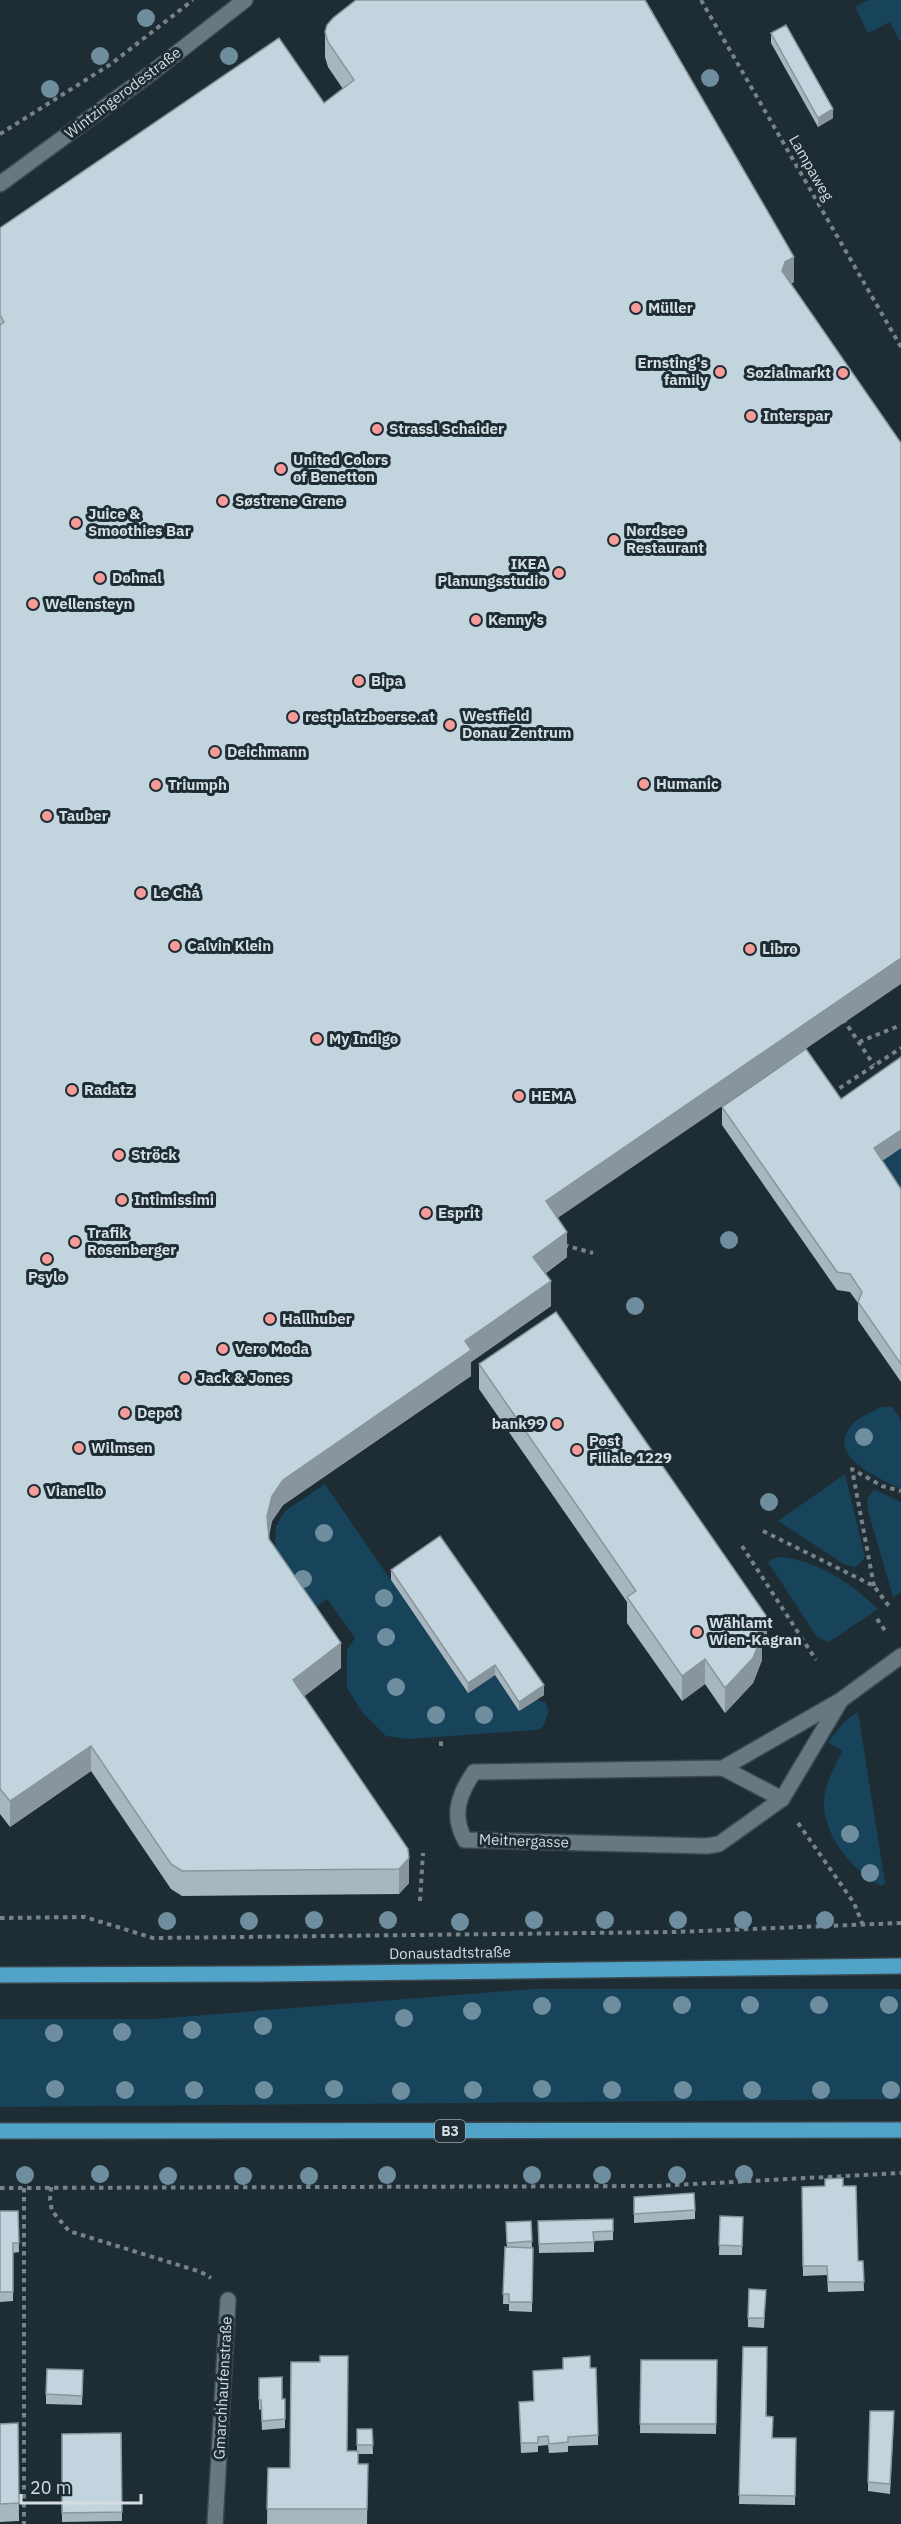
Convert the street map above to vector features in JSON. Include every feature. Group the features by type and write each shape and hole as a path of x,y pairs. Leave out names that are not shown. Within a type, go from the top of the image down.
{"main road":[{"name":"Donaustadtstraße","path":"0,1975 901,1966"},
{"name":"B3","path":"0,2131 901,2130"}],"street":[{"name":"Wintzingerodestraße","path":"0,184 150,74 245,0"},
{"name":"Meitnergasse","path":"723,1768 841,1700 901,1656"},
{"name":"Meitnergasse","path":"782,1799 723,1768 474,1772 462,1789 457,1815 459,1829 465,1840 707,1846 719,1844 782,1799 841,1700"},
{"name":"Gmarchhaufenstraße","path":"214,2524 228,2300"}],"path":[{"path":"0,134 111,64 193,0"},
{"name":"Lampaweg","path":"701,0 901,347"},
{"path":"837,1011 874,1065"},
{"path":"859,1042 901,1026"},
{"path":"827,1097 901,1048"},
{"path":"558,1243 593,1252"},
{"path":"891,1609 874,1586 852,1469 882,1486 901,1491"},
{"path":"764,1531 874,1586"},
{"path":"742,1546 816,1660"},
{"path":"782,1799 854,1904 862,1923"},
{"path":"420,1901 423,1853"},
{"path":"0,1918 85,1917 153,1938 675,1932 901,1923"},
{"path":"0,2188 657,2186 901,2173"},
{"name":"Gmarchhaufenstraße","path":"51,2187 52,2211 69,2231 208,2275 228,2300"},
{"path":"24,2188 24,2524"}],"shaded area":[{"path":"869,0 901,0 901,43 890,22 868,33 855,7"},
{"path":"901,1148 901,1207 874,1166"},
{"path":"881,1407 892,1407 901,1420 901,1489 859,1465 850,1457 845,1448 845,1438 850,1427 860,1418"},
{"path":"845,1474 865,1557 856,1567 845,1565 778,1521"},
{"path":"325,1484 467,1692 495,1675 519,1711 536,1700 545,1702 549,1711 543,1727 536,1730 408,1739 386,1736 362,1712 347,1688 347,1650 355,1638 327,1599 310,1612 274,1561 276,1526 285,1511"},
{"path":"874,1489 901,1502 901,1592 893,1597 868,1511 867,1499"},
{"path":"782,1557 809,1564 834,1575 878,1609 829,1642 817,1637 768,1562"},
{"path":"858,1712 885,1883 881,1886 860,1871 841,1850 828,1826 825,1813 826,1787 842,1751 828,1742 845,1721"},
{"path":"532,1989 901,1989 901,2099 0,2107 0,2019 154,2019"}],"building":[{"name":"Westfield Donau Zentrum","path":"356,0 645,0 794,257 785,262 782,271 901,443 901,958 546,1201 567,1232 533,1257 551,1281 465,1341 471,1350 283,1480 272,1496 267,1516 269,1539 341,1643 293,1680 408,1849 409,1858 399,1869 182,1871 171,1864 91,1746 10,1801 0,1789 0,325 4,322 0,315 0,228 279,38 324,103 354,80 328,42 325,32 333,18"},
{"path":"786,25 833,109 818,118 771,33"},
{"path":"806,1049 841,1099 901,1057 901,1130 874,1148 901,1189 901,1364 858,1302 862,1292 850,1274 837,1272 722,1107"},
{"path":"556,1312 767,1617 756,1628 762,1635 753,1658 725,1688 705,1659 682,1676 627,1597 636,1591 479,1364"},
{"path":"440,1536 544,1685 519,1702 495,1665 468,1683 391,1570"},
{"path":"843,2178 843,2186 856,2186 858,2261 863,2261 864,2282 828,2282 827,2266 803,2266 802,2187 825,2186 825,2179"},
{"path":"694,2193 695,2210 634,2214 634,2197"},
{"path":"0,2211 18,2211 19,2243 13,2243 13,2292 0,2292"},
{"path":"720,2216 743,2217 742,2246 719,2245"},
{"path":"613,2219 613,2231 593,2232 594,2242 539,2244 538,2221"},
{"path":"531,2221 532,2241 507,2243 506,2222"},
{"path":"505,2247 533,2248 532,2302 509,2302 509,2294 503,2294"},
{"path":"749,2289 766,2290 764,2318 748,2318"},
{"path":"743,2347 767,2347 766,2416 773,2417 772,2438 796,2438 795,2496 739,2495"},
{"path":"320,2356 348,2356 347,2451 358,2451 358,2464 368,2464 367,2509 267,2509 268,2468 290,2468 291,2362 320,2362"},
{"path":"590,2356 590,2368 596,2368 598,2435 568,2437 568,2442 549,2444 548,2436 538,2437 538,2443 521,2443 519,2402 534,2401 533,2371 563,2369 563,2358"},
{"path":"641,2360 717,2360 716,2424 640,2424"},
{"path":"47,2369 83,2370 82,2396 46,2394"},
{"path":"282,2377 285,2419 262,2421 259,2378"},
{"path":"870,2411 894,2411 890,2484 868,2482"},
{"path":"18,2423 19,2503 0,2504 0,2424"},
{"path":"357,2429 372,2429 373,2445 357,2445"},
{"path":"121,2433 122,2512 62,2513 62,2434"}],"place":[{"name":"Müller","path":"636,308"},
{"name":"Ernsting's family","path":"720,372"},
{"name":"Sozialmarkt","path":"843,373"},
{"name":"Interspar","path":"751,416"},
{"name":"Strassl Schaider","path":"377,429"},
{"name":"United Colors of Benetton","path":"281,469"},
{"name":"Søstrene Grene","path":"223,501"},
{"name":"Juice & Smoothies Bar","path":"76,523"},
{"name":"Nordsee Restaurant","path":"614,540"},
{"name":"IKEA Planungsstudio","path":"559,573"},
{"name":"Dohnal","path":"100,578"},
{"name":"Wellensteyn","path":"33,604"},
{"name":"Kenny's","path":"476,620"},
{"name":"Bipa","path":"359,681"},
{"name":"restplatzboerse.at","path":"293,717"},
{"name":"Westfield Donau Zentrum","path":"450,725"},
{"name":"Deichmann","path":"215,752"},
{"name":"Humanic","path":"644,784"},
{"name":"Triumph","path":"156,785"},
{"name":"Tauber","path":"47,816"},
{"name":"Le Chá","path":"141,893"},
{"name":"Calvin Klein","path":"175,946"},
{"name":"Libro","path":"750,949"},
{"name":"My Indigo","path":"317,1039"},
{"name":"Radatz","path":"72,1090"},
{"name":"HEMA","path":"519,1096"},
{"name":"Ströck","path":"119,1155"},
{"name":"Intimissimi","path":"122,1200"},
{"name":"Esprit","path":"426,1213"},
{"name":"Trafik Rosenberger","path":"75,1242"},
{"name":"Psylo","path":"47,1259"},
{"name":"Hallhuber","path":"270,1319"},
{"name":"Vero Moda","path":"223,1349"},
{"name":"Jack & Jones","path":"185,1378"},
{"name":"Depot","path":"125,1413"},
{"name":"bank99","path":"557,1424"},
{"name":"Wilmsen","path":"79,1448"},
{"name":"Post Filiale 1229","path":"577,1450"},
{"name":"Vianello","path":"34,1491"},
{"name":"Wählamt Wien-Kagran","path":"697,1632"}]}
